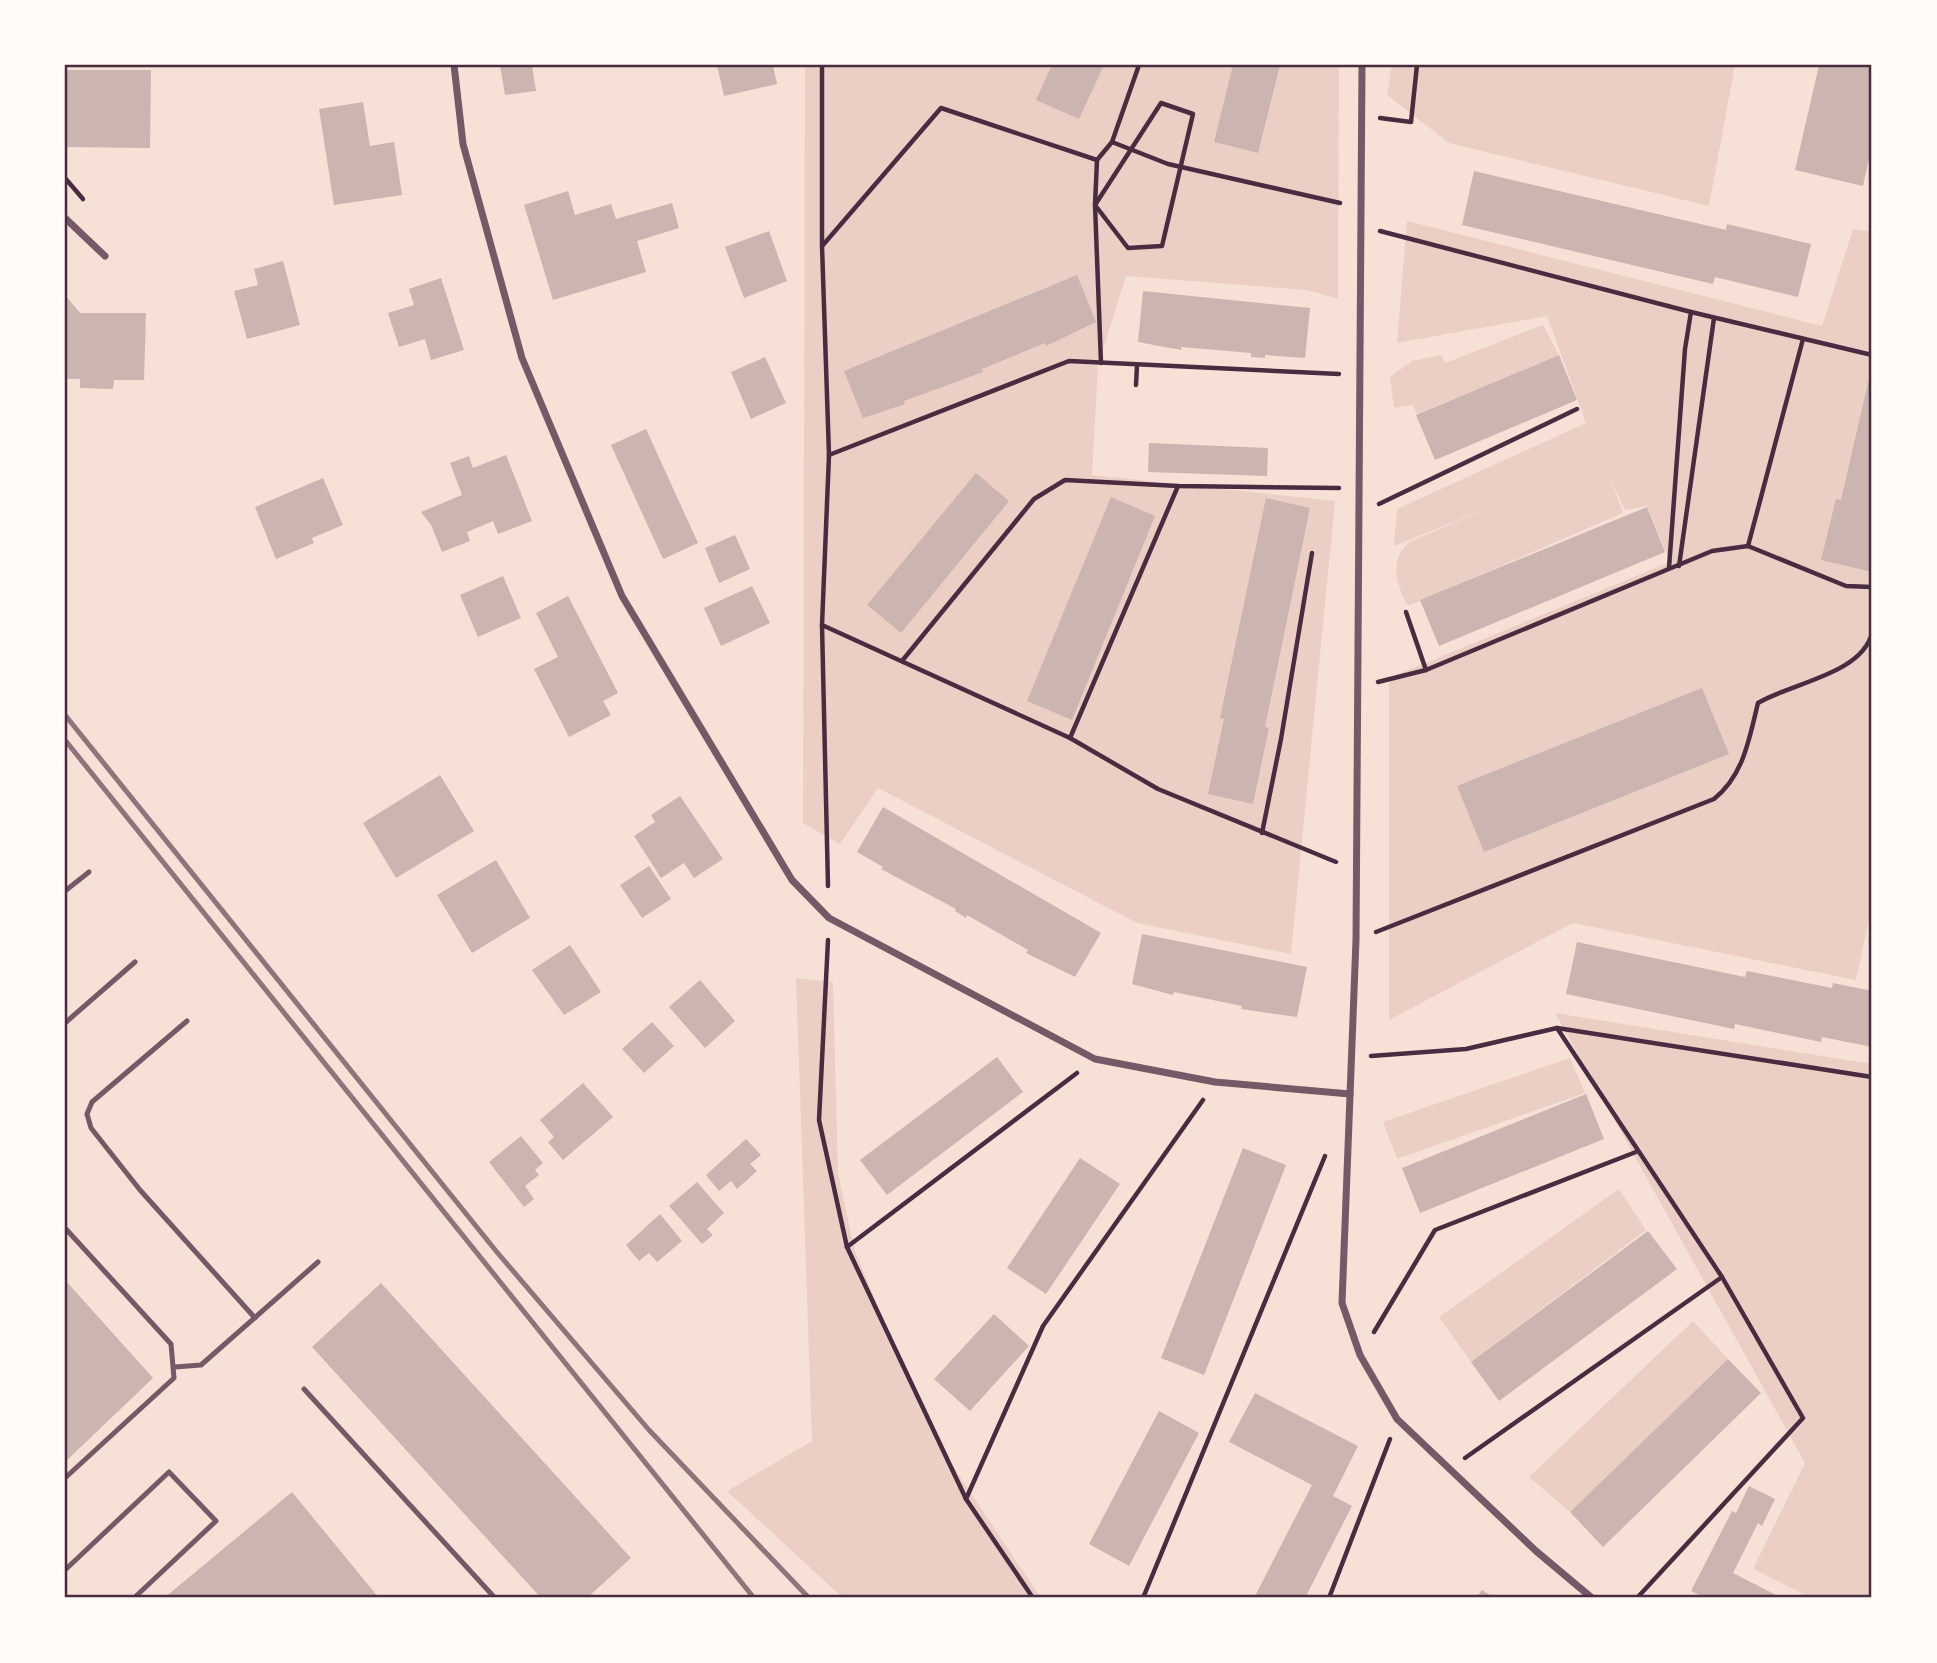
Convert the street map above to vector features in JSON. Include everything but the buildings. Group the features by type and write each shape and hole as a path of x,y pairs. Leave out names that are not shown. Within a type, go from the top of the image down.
{"street":[{"path":"454,65 463,144 522,358 622,596 792,880 829,918 1095,1059 1215,1082 1350,1094"},
{"path":"1362,65 1356,940 1342,1303 1360,1355 1397,1419 1536,1550 1592,1598"},
{"path":"65,218 106,256"}],"lane":[{"path":"65,891 89,872"},
{"path":"65,1023 135,962"},
{"path":"187,1021 92,1102 87,1114 91,1128 140,1190 255,1318"},
{"path":"65,1228 171,1344 175,1367 174,1377 65,1478"},
{"path":"175,1367 201,1365 318,1262"},
{"path":"304,1389 495,1598"},
{"path":"65,1570 169,1472 216,1521 134,1598"}],"path":[{"path":"822,65 822,246 829,455 822,625 829,918 819,1120 847,1247 966,1499 1033,1598"},
{"path":"1101,363 1095,205 1097,160 1112,142 1139,65"},
{"path":"1362,115 1411,122 1417,65"},
{"path":"1161,103 1193,114 1162,246 1128,248 1095,205 1161,103"},
{"path":"822,246 941,108 1097,160"},
{"path":"1112,142 1181,167 1362,208"},
{"path":"65,178 83,199"},
{"path":"1362,227 1714,318 1872,355"},
{"path":"1669,568 1685,349 1691,312"},
{"path":"1679,565 1714,318"},
{"path":"1748,546 1803,339"},
{"path":"829,455 1069,361 1361,375"},
{"path":"1136,385 1137,365"},
{"path":"1360,513 1577,409"},
{"path":"901,662 1034,499 1065,480 1178,486 1360,488"},
{"path":"1070,738 1178,486"},
{"path":"1359,690 1389,678 1426,670 1712,551 1748,546 1846,586 1872,587"},
{"path":"1262,833 1282,739 1312,553"},
{"path":"1406,612 1426,670"},
{"path":"822,625 1070,738 1158,789 1357,870"},
{"path":"1356,940 1500,886 1714,799 1730,786 1744,757 1758,703 1777,691 1852,664 1870,642 1872,634"},
{"path":"1351,1058 1466,1049 1556,1028 1872,1077"},
{"path":"1556,1028 1636,1152 1722,1277 1803,1418 1637,1598"},
{"path":"847,1247 1095,1059"},
{"path":"966,1499 1044,1326 1215,1082"},
{"path":"1143,1598 1328,1146"},
{"path":"1360,1355 1435,1230 1636,1152"},
{"path":"1450,1469 1722,1277"},
{"path":"1329,1598 1397,1419"}],"shaded area":[{"path":"805,65 1339,65 1338,299 1307,290 1126,276 1098,366 1092,475 1335,501 1291,954 1137,923 878,788 840,844 803,823"},
{"path":"1392,65 1735,65 1709,206 1449,143 1387,95"},
{"path":"1407,221 1822,326 1853,229 1872,232 1872,905 1856,980 1573,923 1389,1020 1389,678 1670,562 1647,506 1625,510 1610,478 1623,513 1408,606 1396,572 1399,555 1404,548 1411,541 1499,504 1394,546 1397,509 1586,423 1547,316 1397,343"},
{"path":"1543,325 1559,355 1417,414 1412,405 1394,408 1390,377 1412,361 1441,355 1445,363"},
{"path":"796,978 833,982 838,1174 855,1251 920,1408 950,1462 1041,1598 843,1598 727,1491 812,1441"},
{"path":"1555,1013 1872,1064 1872,1598 1811,1598 1753,1569 1805,1463"},
{"path":"1570,1058 1585,1093 1397,1159 1383,1122"},
{"path":"1619,1189 1646,1230 1471,1362 1439,1317"},
{"path":"1693,1321 1728,1359 1570,1512 1529,1477"}],"railway":[{"path":"65,715 496,1251 649,1430 809,1598"},
{"path":"65,740 754,1598"}]}
